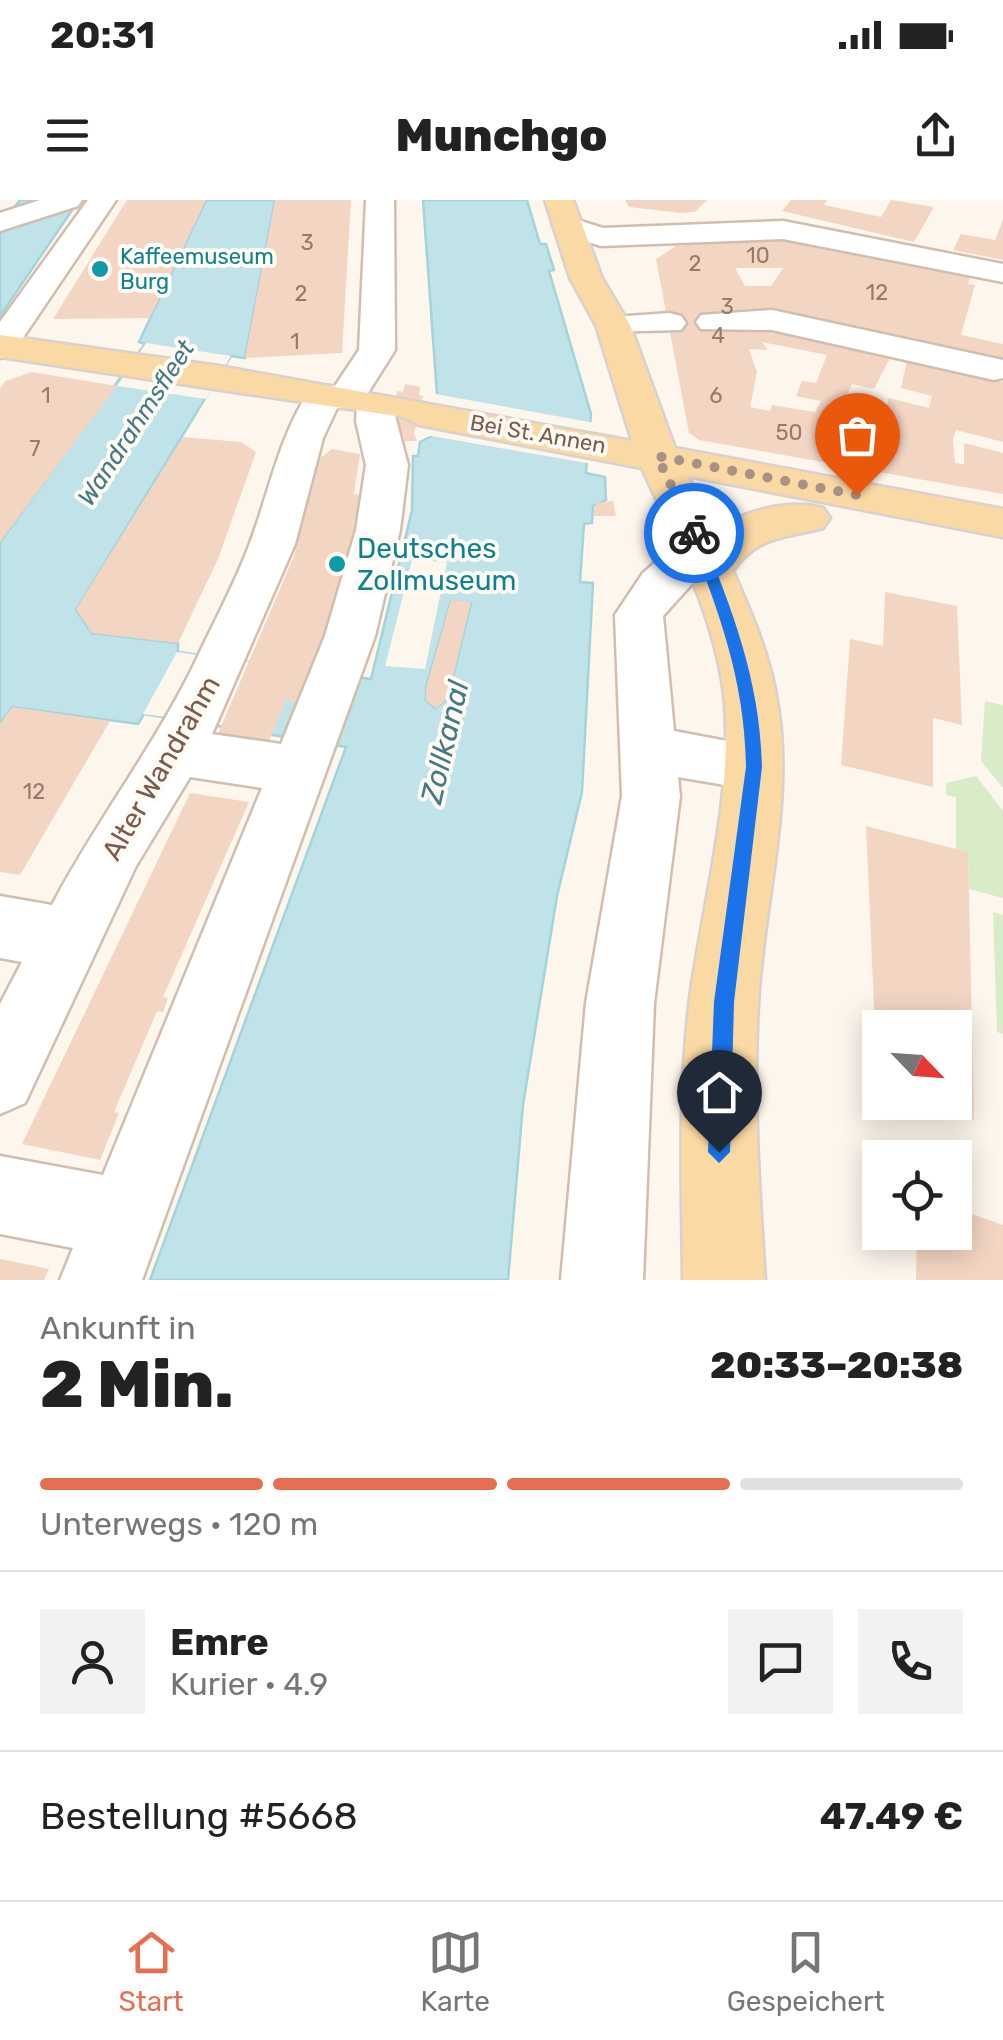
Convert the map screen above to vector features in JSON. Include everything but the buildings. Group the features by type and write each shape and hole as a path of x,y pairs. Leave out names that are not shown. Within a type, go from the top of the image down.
{"main road":[{"path":"571,209 586,278 613,325 657,456 706,559 745,669 754,767 724,1002 718,1115 724,1280"},
{"path":"613,325 610,275 614,231"},
{"name":"Bei St. Annen","path":"0,347 219,377 657,456"},
{"path":"657,456 808,518 1003,551"},
{"path":"657,456 1003,523"},
{"path":"706,559 748,528 808,518"}],"street":[{"path":"3,221 68,200"},
{"path":"0,347 102,200"},
{"name":"Alter Wandrahm","path":"0,1078 114,847 184,736 223,658 272,544 303,438 372,404 370,368 377,350 380,200"},
{"path":"614,231 720,208 744,228"},
{"path":"571,209 614,231 783,230 1003,273"},
{"path":"713,322 772,320 994,370"},
{"path":"613,325 670,322"},
{"path":"0,1195 113,1249 338,670 367,577 388,464 373,423 372,404"},
{"path":"602,1280 607,1152 620,1003 651,796 638,615 660,585 706,559"},
{"path":"184,736 303,757"},
{"path":"649,754 685,754 754,767"},
{"path":"0,926 69,939"}],"green space":[{"path":"985,701 1003,705 1003,788 981,761"},
{"path":"976,776 1003,811 1003,898 969,889 968,852 956,849 956,797 946,795 946,783"},
{"path":"993,912 1003,915 1003,1034 997,1032"}],"water":[{"path":"20,200 79,200 0,316 0,226"},
{"path":"206,200 275,200 245,358 231,356 76,610 92,633 178,643 178,652 371,679 412,510 413,456 418,456 420,442 432,436 437,395 423,200 527,200 540,244 546,244 554,270 549,271 591,414 586,473 605,477 606,500 593,506 592,523 584,524 580,582 593,583 582,792 557,896 523,1105 508,1280 150,1280 346,747 144,714 138,724 12,707 0,724 0,542 145,344 139,342","holes":["451,601 471,603 450,689 446,700 435,708 426,701 426,687"]}],"pier":[{"path":"146,343 231,356 206,399 117,386"},
{"path":"430,393 595,423 592,464 426,435"},
{"path":"412,560 447,562 425,669 385,666"},
{"path":"177,652 252,662 222,725 143,714"}],"way so far":[{"path":"694,533 657,456 857,495"}],"place":[{"name":"Kaffeemuseum Burg","path":"100,269"},
{"name":"Deutsches Zollmuseum","path":"337,564"}],"route":[{"path":"694,533 735,634 745,669 754,733 754,767 724,1002 719,1152"}],"water label":[{"name":"Wandrahmsfleet","path":"136,423"},
{"name":"Zollkanal","path":"445,742"}]}
